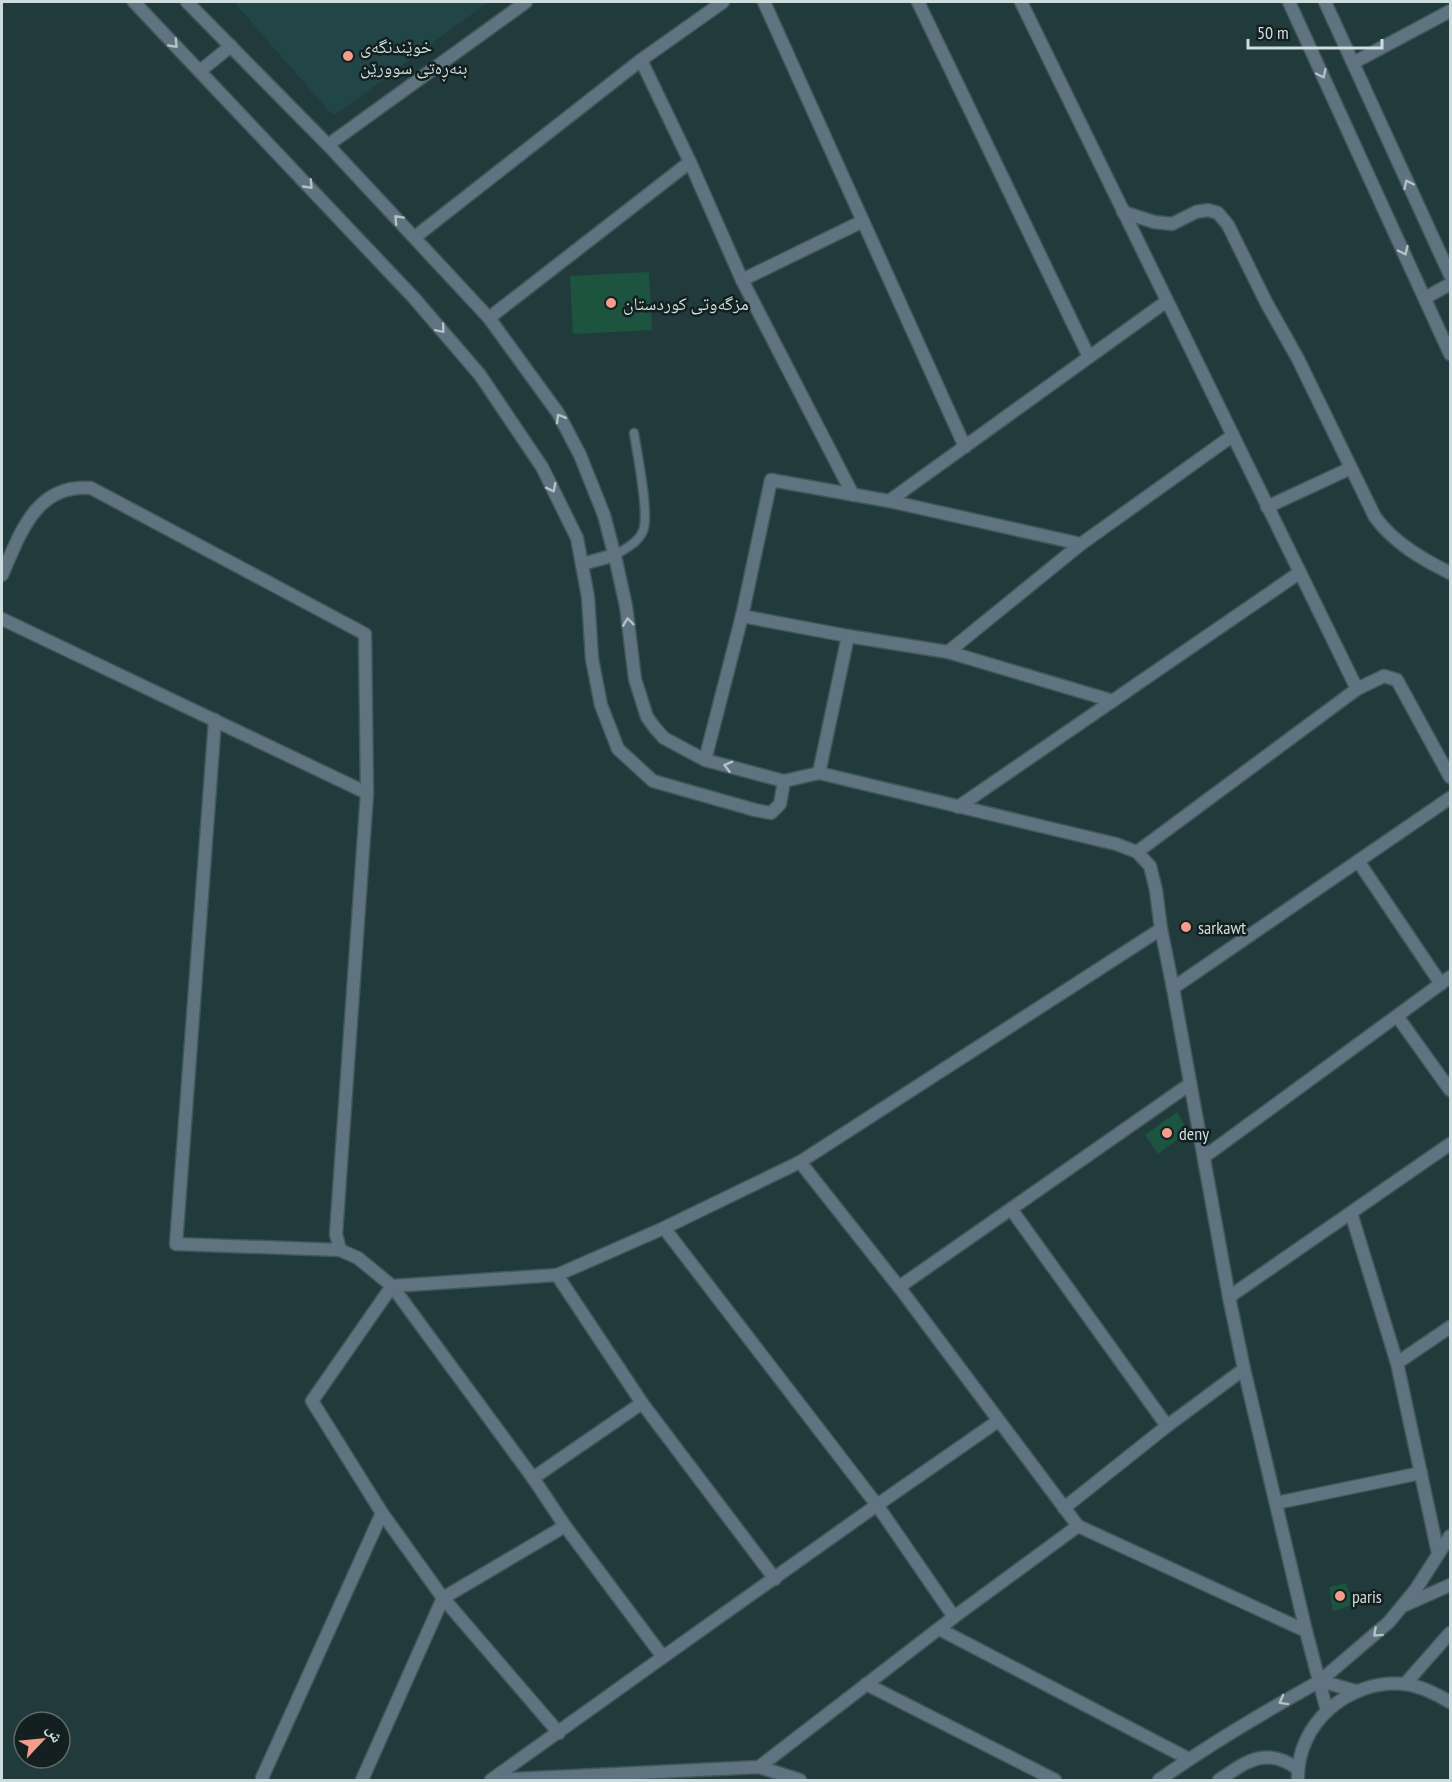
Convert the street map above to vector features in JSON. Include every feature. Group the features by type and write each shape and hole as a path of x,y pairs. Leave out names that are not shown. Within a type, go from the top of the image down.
{"street":[{"path":"134,2 414,298 480,375 542,467 578,538 588,597 592,659 601,705 618,749 653,781 755,810 771,813 780,804 784,781"},
{"path":"187,2 328,145 489,318 558,413 580,455 604,515 626,606 635,680 647,717 664,738 705,760 784,781 819,773 1116,844 1137,852 1150,866 1244,1369 1306,1631 1328,1711"},
{"path":"328,145 526,2"},
{"path":"415,237 641,60 723,2"},
{"path":"764,2 965,447"},
{"path":"918,2 1089,357"},
{"path":"1021,2 1357,689"},
{"path":"1289,2 1450,354"},
{"path":"1325,2 1450,275"},
{"path":"1353,63 1450,11"},
{"path":"200,71 231,46"},
{"path":"641,60 690,162 742,280 853,495"},
{"path":"489,318 690,162"},
{"path":"1123,212 1154,222 1172,224 1197,212 1208,210 1218,213 1228,225 1266,302 1298,359 1368,505 1383,528 1404,546 1450,573"},
{"path":"742,280 863,221"},
{"path":"1425,298 1450,284"},
{"path":"889,501 1167,301"},
{"path":"948,652 1081,544 1232,436"},
{"path":"1267,507 1351,468"},
{"path":"705,760 742,616 771,480 889,501 1081,544"},
{"path":"2,576 20,535 41,503 67,488 91,488 365,634 367,794 336,1234 340,1250"},
{"path":"582,564 615,555"},
{"path":"958,807 1299,573"},
{"path":"742,616 948,652 1113,701"},
{"path":"2,619 367,794"},
{"path":"819,773 848,636"},
{"path":"1137,852 1357,689 1384,676 1397,680 1450,777"},
{"path":"215,720 176,1244 340,1250 358,1258 392,1286 533,1478 565,1527 663,1657"},
{"path":"1173,988 1450,798"},
{"path":"1204,1157 1446,980 1358,861"},
{"path":"392,1286 557,1275 664,1227 800,1162 1161,928"},
{"path":"1397,1016 1450,1090"},
{"path":"898,1287 1190,1084"},
{"path":"1229,1297 1450,1144"},
{"path":"800,1162 898,1287 1078,1526 1306,1631"},
{"path":"1011,1209 1167,1426"},
{"path":"1351,1213 1397,1363 1438,1553"},
{"path":"664,1227 877,1505 954,1617"},
{"path":"557,1275 642,1403 775,1579"},
{"path":"392,1286 312,1401 382,1513 443,1598 559,1733"},
{"path":"1397,1363 1450,1327"},
{"path":"1064,1508 1167,1426 1244,1369"},
{"path":"533,1478 642,1403"},
{"path":"491,1780 998,1421"},
{"path":"1276,1503 1420,1473"},
{"path":"263,1780 382,1513"},
{"path":"759,1767 954,1617 1078,1526"},
{"path":"362,1780 443,1598 565,1527"},
{"path":"1159,1780 1256,1716 1320,1681 1374,1636 1403,1606 1450,1536"},
{"path":"1403,1606 1450,1584"},
{"path":"939,1629 1189,1759"},
{"path":"1405,1684 1450,1633"},
{"path":"1320,1681 1356,1691"},
{"path":"866,1684 1055,1780"},
{"path":"1298,1775 1305,1743 1317,1721 1335,1704 1356,1691 1380,1684 1405,1684 1431,1691 1450,1702"},
{"path":"1218,1780 1242,1765 1261,1757 1281,1759 1298,1775"},
{"path":"484,1780 759,1767 800,1780"}],"lane":[{"path":"615,555 634,543 643,530 646,515 634,432"}],"shaded area":[{"name":"خوێندنگەی بنەڕەتی سوورێن","path":"234,2 488,2 334,114"}],"building":[{"name":"مزگەوتی کوردستان","path":"649,272 652,330 573,334 570,276"},
{"name":"deny","path":"1177,1112 1188,1131 1158,1154 1145,1135"},
{"name":"paris","path":"1346,1583 1353,1604 1333,1612 1329,1587"}],"place":[{"name":"خوێندنگەی بنەڕەتی سوورێن","path":"348,56"},
{"name":"مزگەوتی کوردستان","path":"611,303"},
{"name":"sarkawt","path":"1186,927"},
{"name":"deny","path":"1167,1133"},
{"name":"paris","path":"1340,1596"}]}
